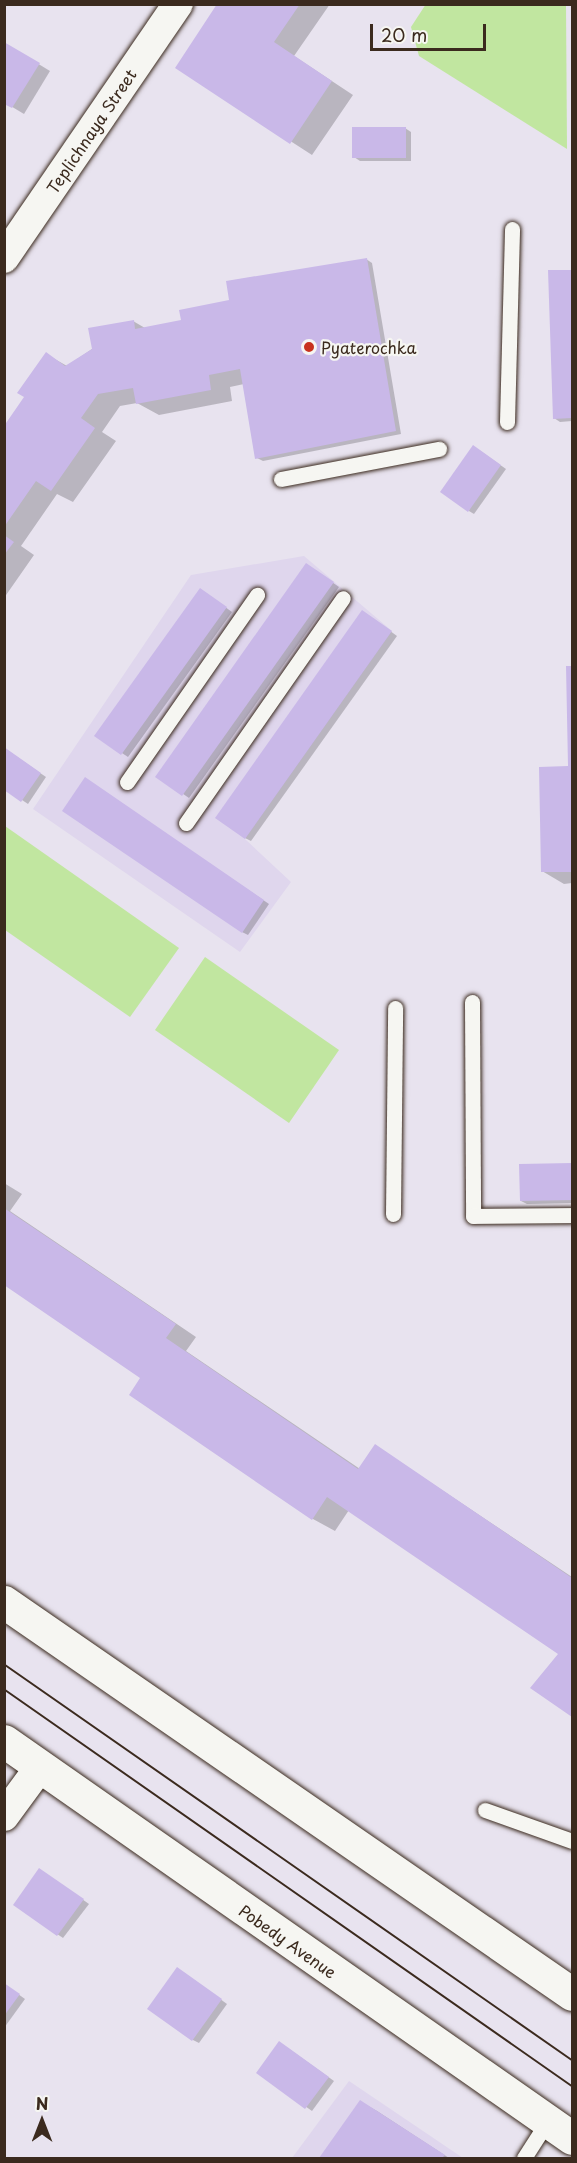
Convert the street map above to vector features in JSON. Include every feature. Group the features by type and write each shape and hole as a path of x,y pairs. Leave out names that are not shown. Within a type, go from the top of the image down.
{"main road":[{"path":"4,1602 573,1994"},
{"name":"Pobedy Avenue","path":"4,1741 560,2130"}],"street":[{"name":"Teplichnaya Street","path":"5,256 178,4"},
{"path":"4,1816 40,1767"}],"lane":[{"path":"507,422 512,229"},
{"path":"281,479 439,449"},
{"path":"127,782 257,595"},
{"path":"186,823 343,598"},
{"path":"472,1002 473,1215 573,1215"},
{"path":"393,1214 395,1008"},
{"path":"485,1810 573,1841"},
{"path":"524,2158 560,2130"}],"shaded area":[{"path":"304,556 392,631 245,839 291,882 240,952 33,809 191,575"},
{"path":"349,2081 463,2158 292,2158"}],"green space":[{"path":"426,4 566,5 567,149 419,56 411,27"},
{"path":"5,826 179,948 130,1017 5,930"},
{"path":"205,957 339,1050 289,1123 155,1030"}],"building":[{"path":"217,4 300,4 274,42 332,81 290,144 175,68"},
{"path":"4,42 40,63 12,108 4,104"},
{"path":"352,127 406,127 406,158 352,158"},
{"path":"367,258 396,431 255,459 240,369 209,375 211,390 136,404 133,388 98,394 81,418 95,428 51,491 36,481 4,527 4,426 24,397 17,393 46,352 65,366 92,349 88,328 134,320 135,329 181,320 179,310 229,300 226,281"},
{"path":"548,270 572,270 572,418 553,419"},
{"path":"473,445 501,465 468,512 440,492"},
{"path":"4,535 14,542 4,555"},
{"path":"306,563 334,582 182,796 155,777"},
{"path":"200,588 227,607 121,755 94,736"},
{"path":"362,610 392,631 245,839 215,818"},
{"path":"566,666 572,666 572,872 541,872 539,767 568,766"},
{"path":"4,747 41,773 21,802 4,790"},
{"path":"85,777 264,900 242,933 62,811"},
{"path":"572,1163 572,1200 520,1201 519,1164"},
{"path":"4,1208 176,1324 166,1338 358,1469 375,1444 572,1578 572,1717 530,1688 558,1654 327,1497 312,1520 129,1395 140,1378 4,1285"},
{"path":"39,1868 84,1899 57,1936 13,1905"},
{"path":"177,1967 222,1999 192,2041 147,2009"},
{"path":"4,1983 20,1994 4,2016"},
{"path":"279,2041 329,2077 305,2109 256,2073"},
{"path":"360,2100 445,2155 442,2158 319,2158"}],"tram line":[{"path":"4,1664 572,2060"},
{"path":"4,1689 572,2086"}],"place":[{"name":"Pyaterochka","path":"309,347"}]}
